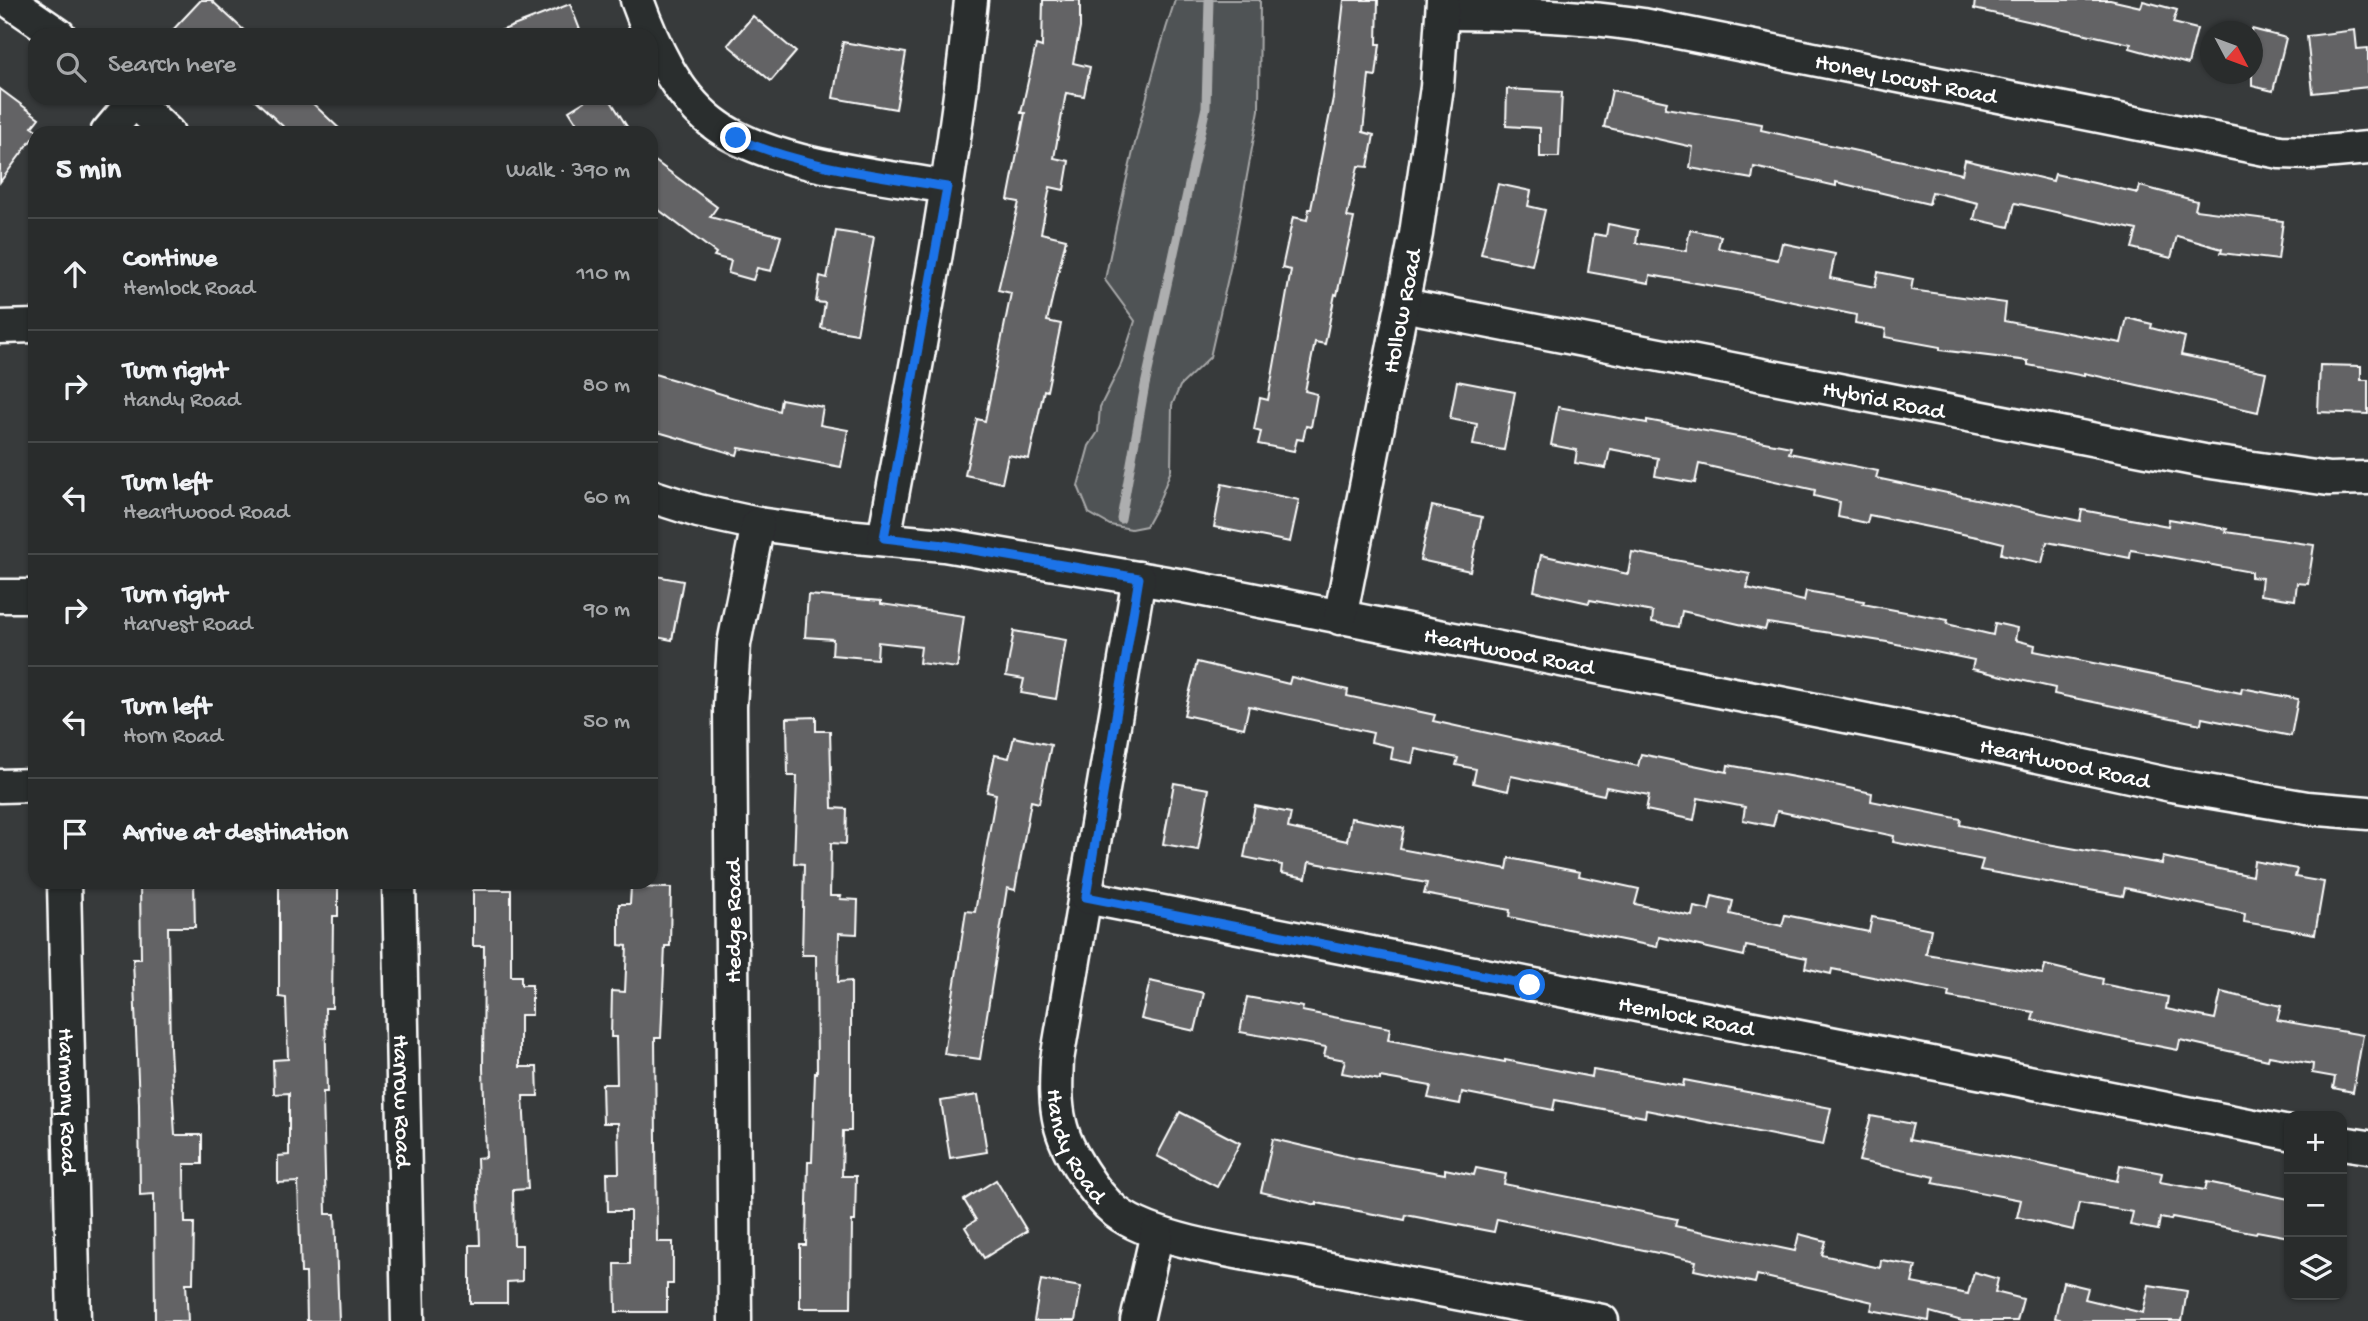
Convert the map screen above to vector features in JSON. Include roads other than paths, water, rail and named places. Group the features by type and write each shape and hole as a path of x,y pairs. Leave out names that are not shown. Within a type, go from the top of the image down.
{"street":[{"path":"8,0 49,28"},
{"path":"638,0 650,28"},
{"path":"884,538 947,187 965,67 971,0"},
{"name":"Honey Locust Road","path":"1443,6 1595,18 1643,25 2280,152 2313,153 2368,149"},
{"name":"Hollow Road","path":"1340,618 1416,234 1435,100 1443,6"},
{"path":"658,47 684,94 711,122 736,138 756,147 812,163 947,187"},
{"path":"112,126 128,105"},
{"path":"139,105 161,126"},
{"name":"Hybrid Road","path":"1403,304 2204,461 2329,480 2368,478"},
{"path":"0,327 28,326"},
{"name":"Heartwood Road","path":"658,498 698,511 758,524 845,536 944,545 1139,578 1914,729 2171,785 2307,808 2368,813"},
{"name":"Hedge Road","path":"735,1321 730,706 734,644 758,524"},
{"name":"Handy Road","path":"1139,578 1057,1060 1056,1100 1060,1126 1083,1173 1100,1197 1133,1223 1157,1233 1229,1250 1601,1321"},
{"path":"0,596 28,596"},
{"path":"0,786 28,785"},
{"name":"Harmony Road","path":"64,889 74,1321"},
{"name":"Harrow Road","path":"399,889 408,1321"},
{"name":"Hemlock Road","path":"1086,897 2284,1132"},
{"path":"2347,1144 2368,1147"},
{"path":"1137,1321 1157,1233"}],"waterway":[{"path":"1121,519 1145,385 1206,107 1209,0"}]}
